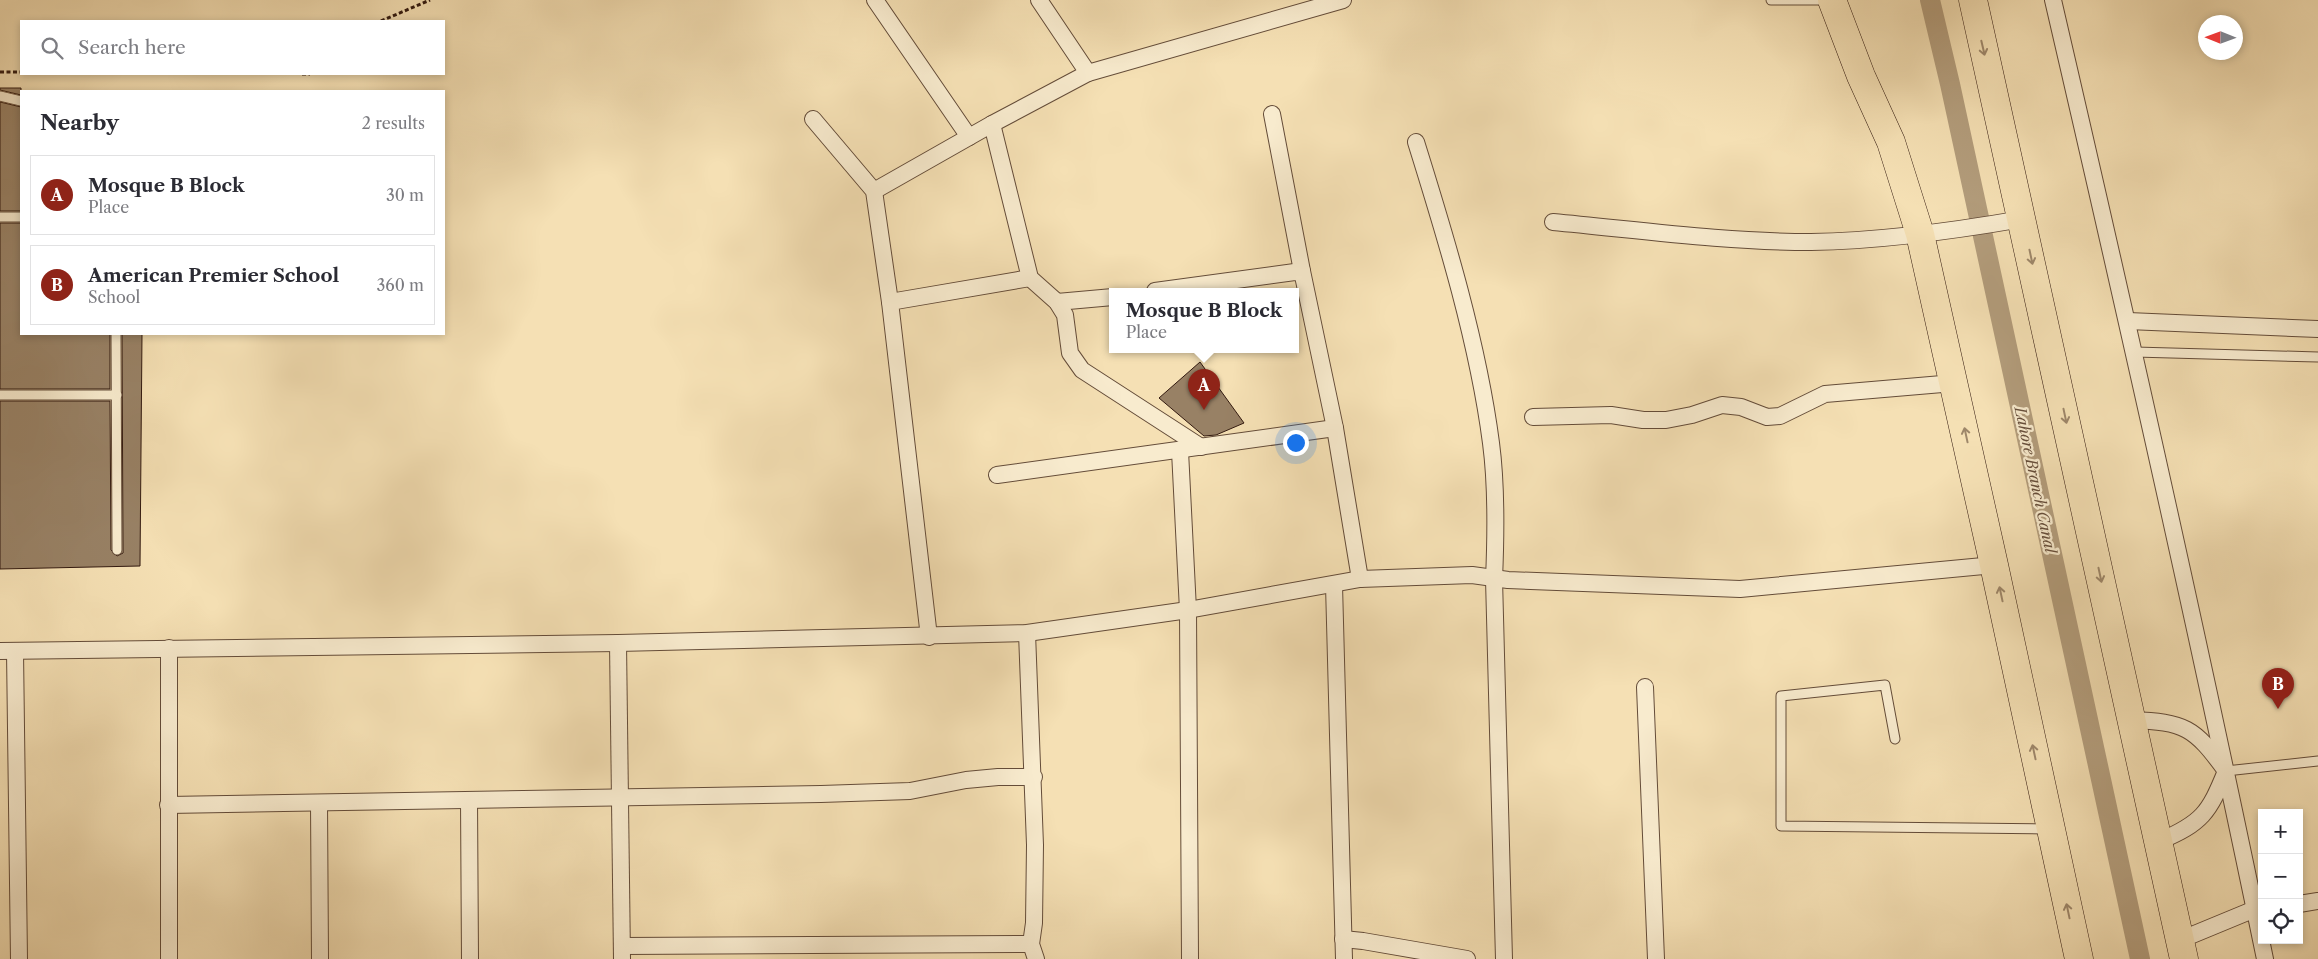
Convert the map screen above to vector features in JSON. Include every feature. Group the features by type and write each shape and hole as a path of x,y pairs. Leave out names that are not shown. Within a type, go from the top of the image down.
{"highway":[{"path":"1832,0 1861,76 1891,142 1920,234 2079,959"},
{"path":"1973,0 2131,720 2160,841 2182,950"}],"street":[{"path":"876,0 969,137"},
{"path":"1039,0 1088,73"},
{"path":"874,191 992,124 1088,73 1343,0"},
{"path":"2053,0 2135,352 2226,771 2258,908 2182,950"},
{"path":"1272,114 1335,428 1360,579"},
{"path":"813,119 874,191 890,302 929,637"},
{"path":"992,124 1030,278 1057,302 1065,315 1070,353 1078,366 1202,447"},
{"path":"1416,142 1445,234 1478,370 1491,444 1496,529 1494,579 1504,959"},
{"path":"1553,222 1717,238 1802,241 1920,234 2022,219"},
{"path":"1177,288 1302,271"},
{"path":"890,302 1030,278"},
{"path":"1057,302 1109,297"},
{"path":"2128,321 2318,329"},
{"path":"1533,417 1611,415 1643,420 1666,420 1692,415 1722,405 1741,407 1751,413 1780,416 1825,394 1954,383"},
{"path":"997,475 1335,428"},
{"path":"1180,451 1188,610 1190,959"},
{"path":"19,959 8,651 618,643 929,637 1028,633 1188,610 1360,579 1472,575 1494,579 1740,589 1994,565"},
{"path":"1334,585 1344,959"},
{"path":"618,643 622,953 1034,951 1034,777 1028,633"},
{"path":"169,648 169,959"},
{"path":"1645,687 1656,959"},
{"path":"2131,720 2157,721 2187,728 2210,748 2226,771"},
{"path":"2160,841 2196,823 2215,798 2226,771"},
{"path":"168,805 619,798 910,791 966,780 998,777 1034,777"},
{"path":"469,800 470,959"},
{"path":"319,803 320,959"},
{"path":"2303,904 2318,902"},
{"path":"1343,939 1467,959"},
{"path":"2263,944 2265,959"}],"lane":[{"path":"1771,0 1826,0"},
{"path":"0,96 20,101"},
{"path":"0,217 20,217"},
{"path":"116,335 117,550"},
{"path":"2135,352 2318,357"},
{"path":"0,395 117,395"},
{"path":"1895,739 1885,685 1781,696 1781,826 2050,829"},
{"path":"2226,771 2318,761"}],"path":[{"path":"384,20 430,0"},
{"path":"0,72 20,72"}],"building":[{"path":"0,88 21,88 20,95 0,90"},
{"path":"0,102 20,107 20,211 0,211"},
{"path":"0,223 20,223 20,335 110,335 110,389 0,389"},
{"path":"122,335 142,335 140,566 0,569 0,401 110,401 111,550 117,556 123,553"},
{"path":"1200,362 1244,423 1216,435 1204,436 1159,398"}],"waterway":[{"name":"Lahore Branch Canal","path":"1930,0 1950,84 2140,959"}],"place":[{"name":"Mosque B Block","path":"1204,410"},
{"name":"American Premier School","path":"2278,709"}]}
